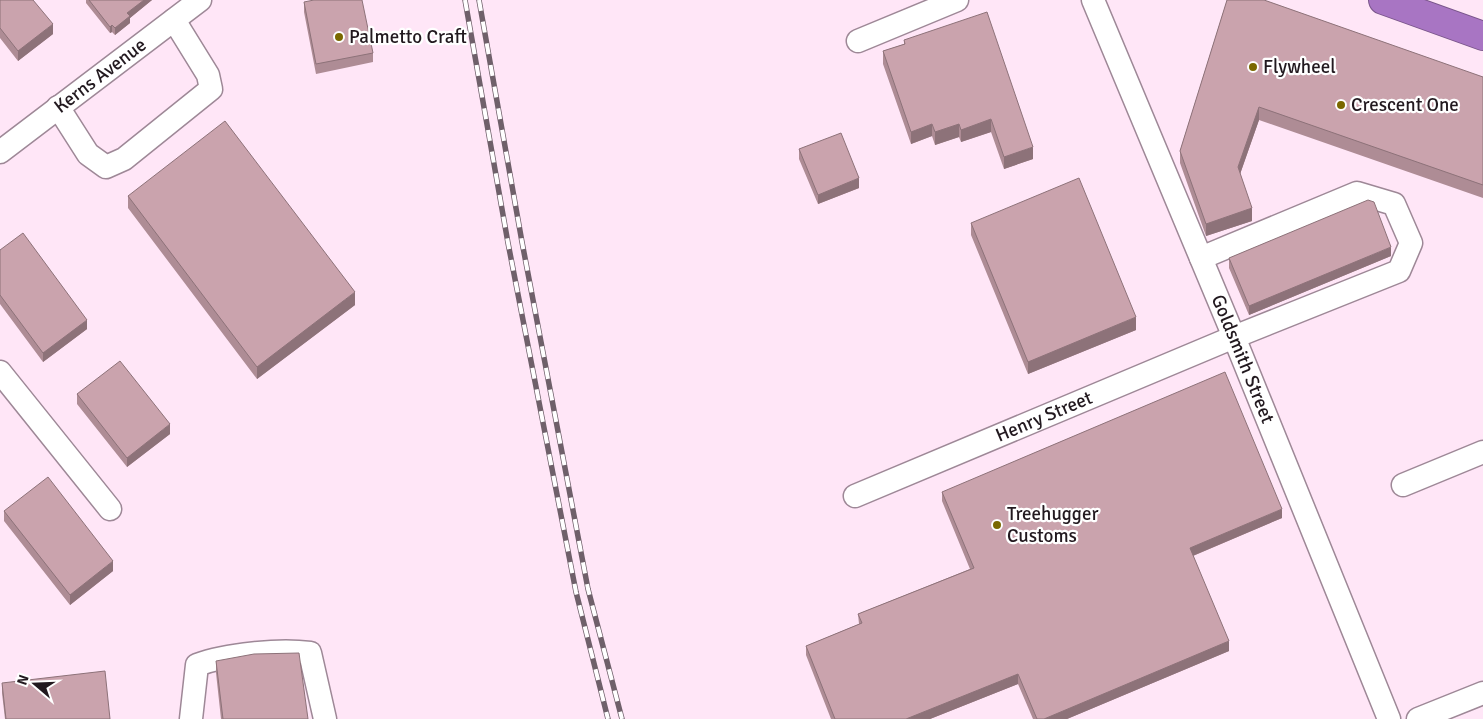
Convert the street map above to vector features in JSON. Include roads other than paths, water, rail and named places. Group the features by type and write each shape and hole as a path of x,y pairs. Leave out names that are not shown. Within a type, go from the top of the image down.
{"highway":[{"path":"1383,0 1483,36"}],"street":[{"name":"Kerns Avenue","path":"0,152 200,0"},
{"path":"858,41 957,0"},
{"name":"Goldsmith Street","path":"1093,0 1234,337 1388,719"},
{"path":"58,107 88,154 106,167 124,158 211,89 208,75 174,20"},
{"name":"Henry Street","path":"855,496 1234,337 1399,271 1411,243 1394,204 1357,193 1200,258"},
{"path":"0,372 110,509"},
{"path":"1402,485 1483,452"},
{"path":"191,719 197,665 214,658 294,651 310,653 325,719"},
{"path":"1418,719 1483,693"}],"railway":[{"path":"465,0 508,243 576,592 608,719"},
{"path":"479,0 522,242 588,589 622,719"}],"place":[{"name":"Palmetto Craft","path":"339,37"},
{"name":"Flywheel","path":"1253,67"},
{"name":"Crescent One","path":"1341,105"},
{"name":"Treehugger Customs","path":"997,525"}]}
